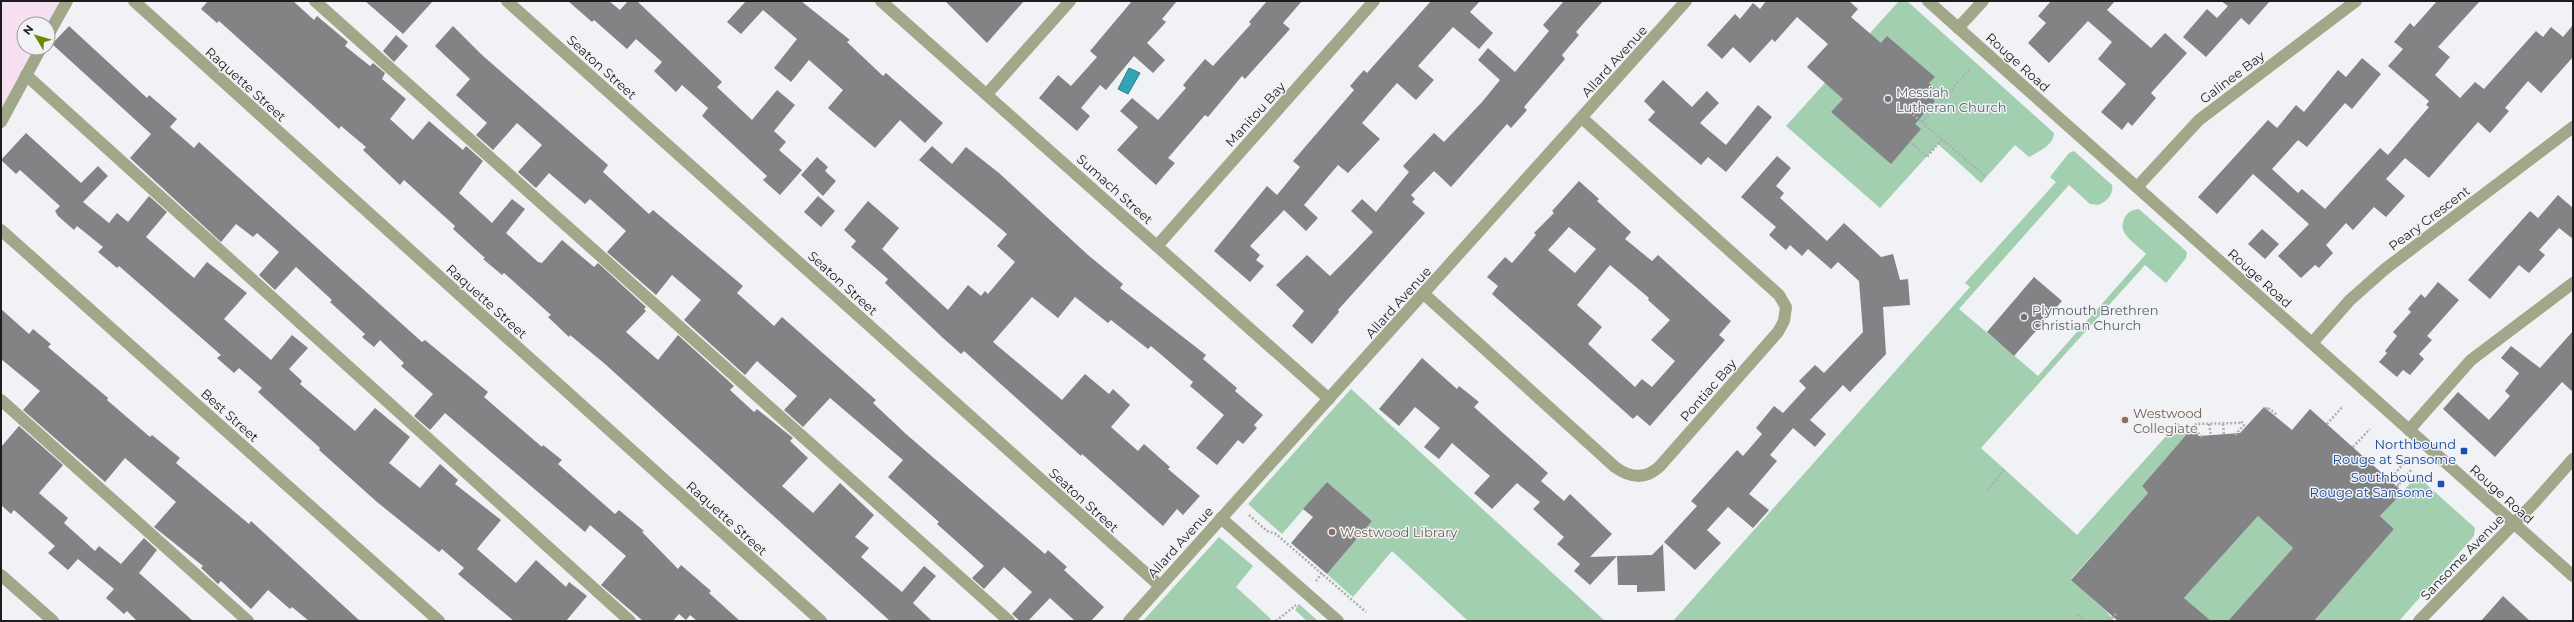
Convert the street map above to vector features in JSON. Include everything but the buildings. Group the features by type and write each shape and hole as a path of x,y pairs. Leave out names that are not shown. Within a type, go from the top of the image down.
{"street":[{"path":"56,21 67,1"},
{"name":"Raquette Street","path":"134,1 821,621"},
{"path":"314,1 1009,621"},
{"name":"Seaton Street","path":"508,1 1160,586"},
{"name":"Sumach Street","path":"881,1 1329,399"},
{"path":"987,94 1070,1"},
{"name":"Manitou Bay","path":"1157,246 1374,1"},
{"name":"Allard Avenue","path":"1129,621 1686,1"},
{"name":"Rouge Road","path":"1928,1 2573,576"},
{"path":"1958,28 1983,1"},
{"name":"Galinee Bay","path":"2137,187 2199,120 2356,1"},
{"path":"1,122 37,56"},
{"path":"26,75 630,621"},
{"name":"Pontiac Bay","path":"1424,294 1615,467 1628,475 1637,476 1652,472 1660,466 1778,332 1784,321 1786,307 1779,295 1582,118"},
{"name":"Peary Crescent","path":"2312,343 2350,300 2385,269 2573,127"},
{"name":"Best Street","path":"1,230 439,621"},
{"path":"2409,430 2471,360 2573,283"},
{"path":"1,400 248,621"},
{"name":"Sansome Avenue","path":"2421,620 2573,459"},
{"path":"1221,518 1338,621"},
{"path":"1,575 53,621"}],"path":[{"path":"1922,122 1970,69"},
{"path":"1910,112 1986,176"},
{"path":"1910,141 1927,157 1942,139"},
{"path":"2327,424 2343,406"},
{"path":"2266,409 2267,407 2277,415"},
{"path":"2202,437 2193,428 2196,424 2239,423 2240,421 2244,425 2235,435"},
{"path":"2209,424 2211,435"},
{"path":"2223,424 2224,434"},
{"path":"2353,447 2370,429"},
{"path":"2405,462 2391,478 2398,486 2412,469"},
{"path":"1988,490 2004,469"},
{"path":"1249,515 1267,531 1276,534 1366,612"},
{"path":"2109,621 2118,613"},
{"path":"2078,615 2085,621"}],"shaded area":[{"path":"1,1 67,1 55,16 16,16 16,56 37,56 1,122"}],"green space":[{"path":"1899,1 1907,1 2054,133 2048,145 2029,157 2015,145 1981,183 1938,144 1880,208 1786,126"},
{"path":"2074,151 2112,185 2112,192 2109,197 2098,205 2090,204 2069,185 1959,309 2038,376 2146,254 2129,239 2123,230 2124,219 2128,213 2139,209 2187,252 2186,258 2166,283 2145,265 1981,448 2077,535 2178,423 2189,431 2142,486 2148,493 2071,579 2107,612 2114,621 1673,621 1970,287 1965,283 2056,182 2050,177 2069,153"},
{"path":"1351,389 1605,621 1468,621 1392,551 1353,597 1327,574 1372,521 1327,482 1282,534 1248,504"},
{"path":"2417,476 2475,528 2474,536 2399,621 2314,621 2394,529 2380,516"},
{"path":"2258,516 2293,548 2228,621 2210,621 2184,598"},
{"path":"1219,537 1253,566 1236,587 1271,619 1269,621 1143,621"},
{"path":"1299,604 1318,621 1307,621 1295,610"}],"water":[{"path":"1129,68 1140,73 1128,94 1118,89"}],"place":[{"name":"Messiah Lutheran Church","path":"1888,99"},
{"name":"Plymouth Brethren Christian Church","path":"2024,317"},
{"name":"Westwood Collegiate","path":"2125,420"},
{"name":"Northbound Rouge at Sansome","path":"2464,451"},
{"name":"Southbound Rouge at Sansome","path":"2441,484"},
{"name":"Westwood Library","path":"1332,532"}]}
